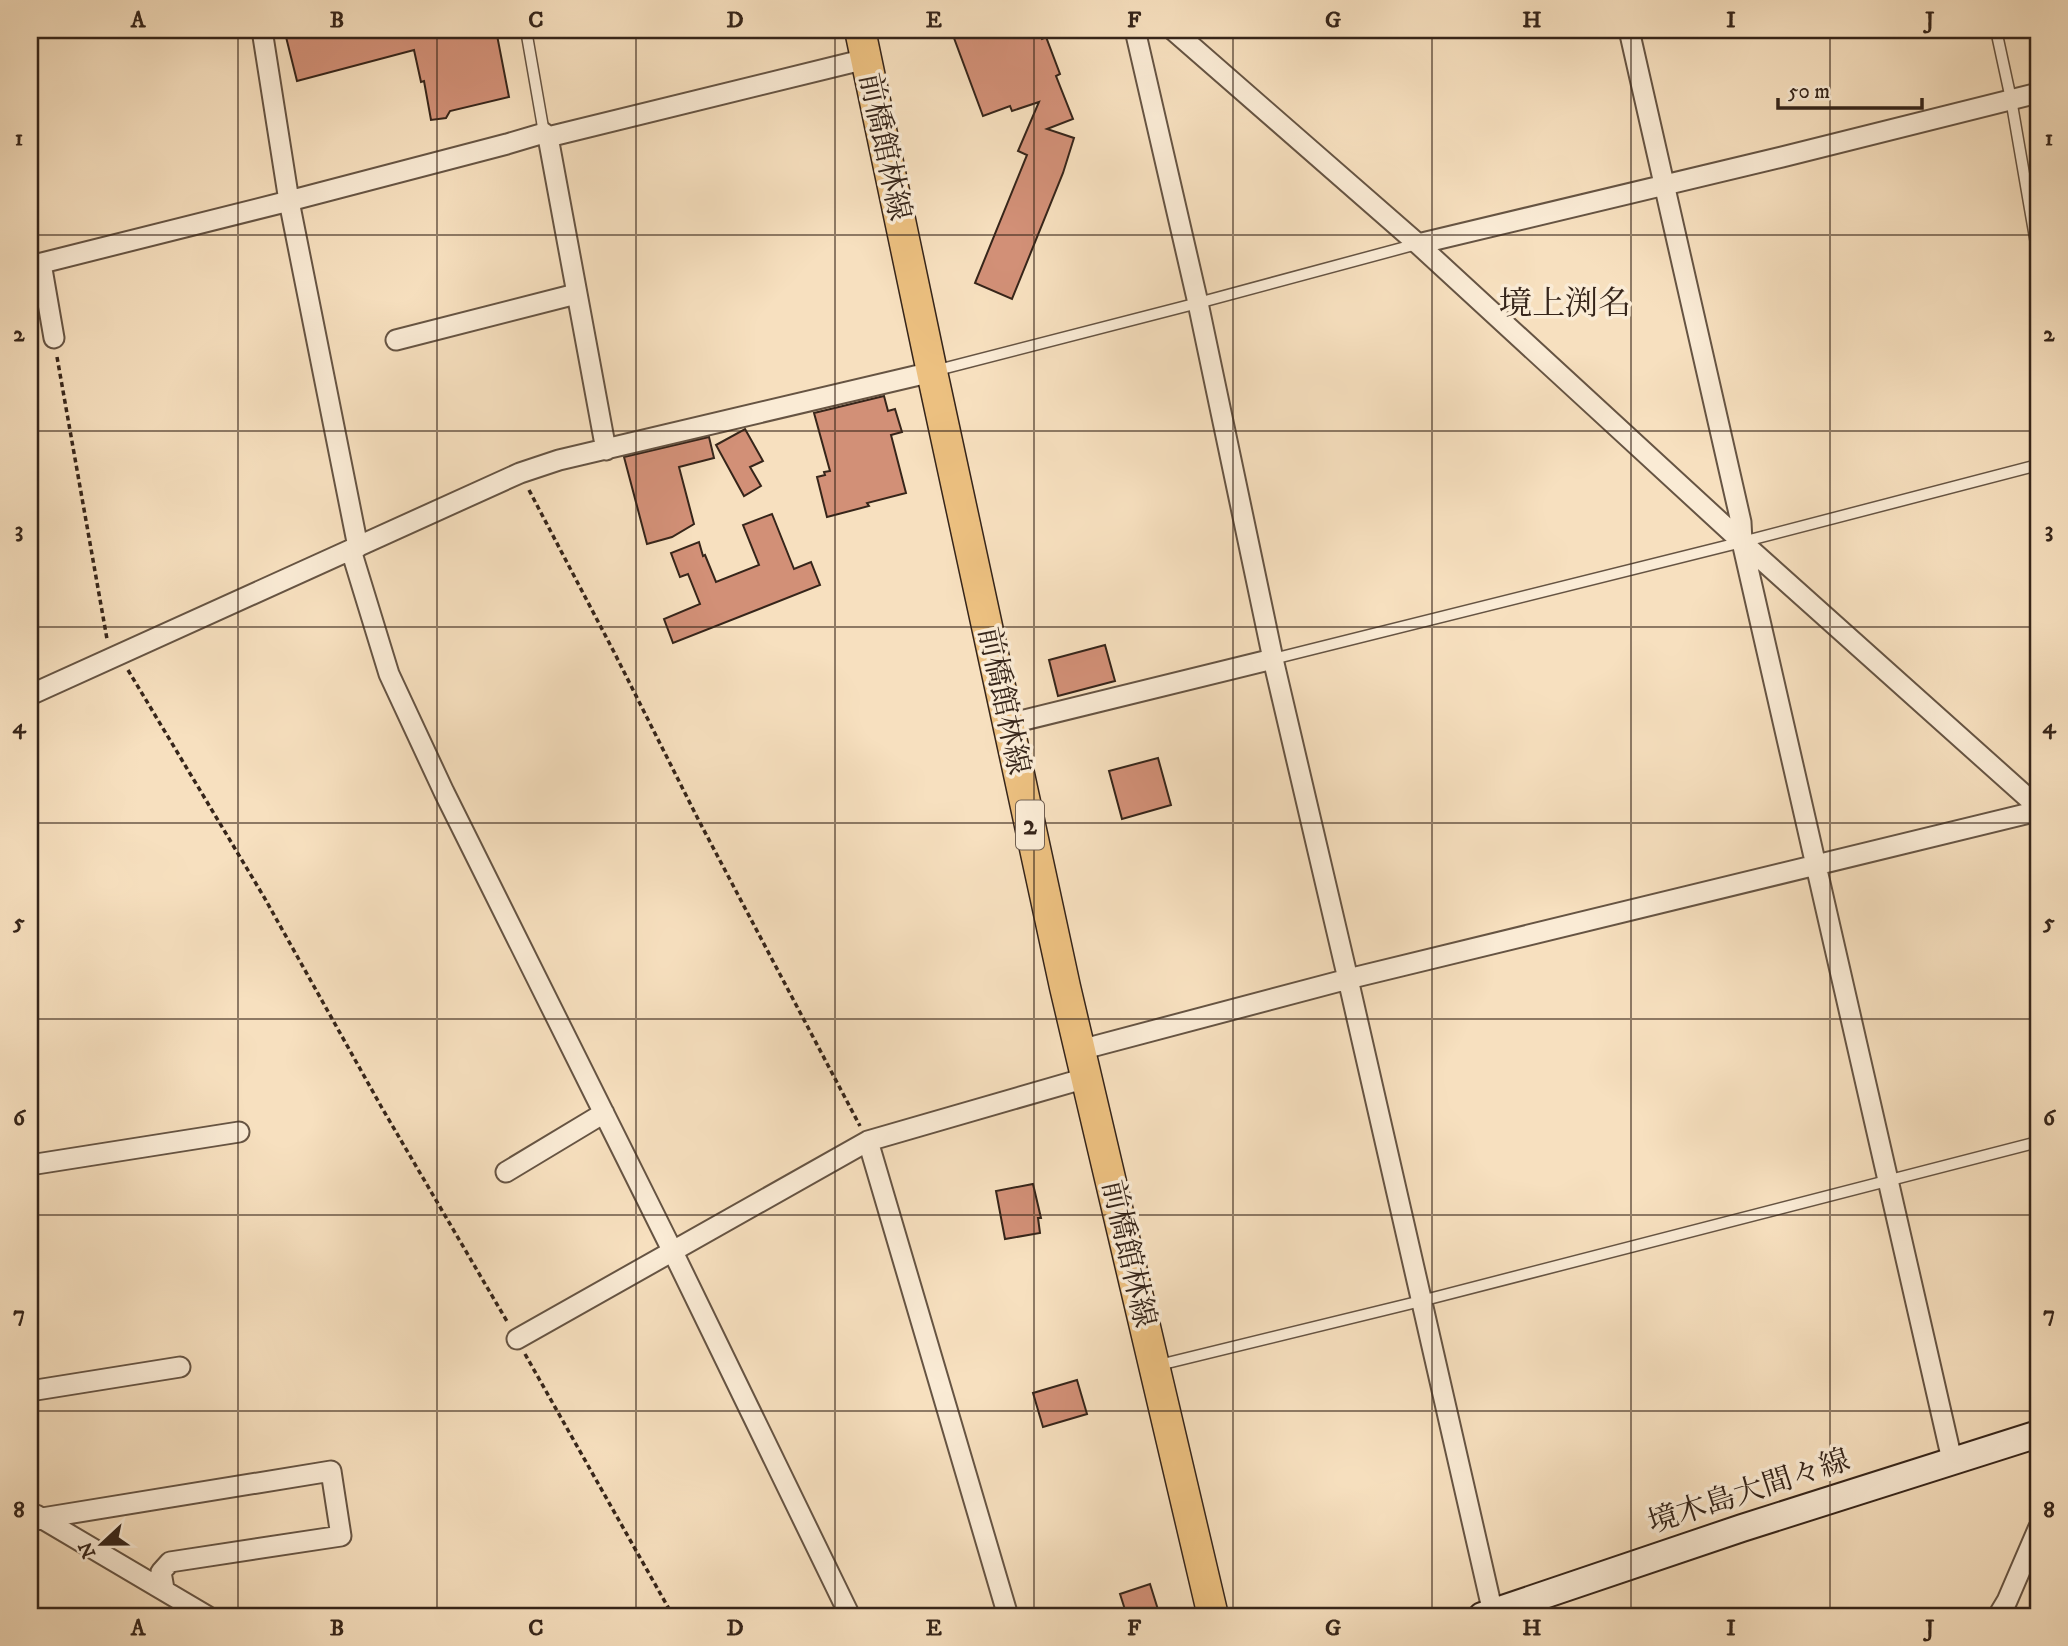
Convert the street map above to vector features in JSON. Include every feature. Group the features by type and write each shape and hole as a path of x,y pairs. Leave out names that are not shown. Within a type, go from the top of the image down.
{"main road":[{"name":"前橋館林線","path":"860,30 1083,1064 1213,1616"},
{"name":"境木島大間々線","path":"1488,1614 1755,1524 2038,1434"}],"street":[{"path":"262,30 289,201 354,548 389,674 444,792 673,1252 850,1616"},
{"path":"1135,30 1198,303 1273,659 1421,1301 1488,1614"},
{"path":"1173,30 1418,244 2038,809"},
{"path":"1629,30 1741,522 1742,542 1952,1460"},
{"path":"54,338 36,264 507,144 866,59"},
{"path":"1418,244 2038,93"},
{"path":"546,135 606,450"},
{"path":"396,340 576,294"},
{"path":"30,695 520,473 559,460 932,372"},
{"path":"1008,724 1273,659"},
{"path":"517,1339 868,1141 1083,1064 1348,979 2038,809"},
{"path":"506,1172 604,1114"},
{"path":"30,1165 239,1132"},
{"path":"868,1141 1008,1616"},
{"path":"30,1391 180,1367"},
{"path":"34,1516 331,1471 341,1536 170,1562 161,1572 164,1589"},
{"path":"34,1516 207,1616"},
{"path":"1998,1616 2038,1528"}],"lane":[{"path":"526,30 546,135"},
{"path":"1996,30 2038,255"},
{"path":"932,372 1418,244"},
{"path":"1273,659 2038,465"},
{"path":"1155,1366 1421,1301 2038,1142"}],"path":[{"path":"30,38 40,30"},
{"path":"30,210 36,264"},
{"path":"54,338 101,610 114,655 264,897 673,1616"},
{"path":"520,473 868,1141"}],"building":[{"path":"291,30 496,30 509,97 450,111 446,118 431,120 424,81 421,82 414,50 297,81 286,37 292,35"},
{"path":"951,30 1038,30 1042,39 1046,37 1060,74 1056,76 1073,119 1047,129 1074,138 1063,173 1012,299 975,283 1027,155 1018,151 1039,102 1012,111 1010,106 983,116"},
{"path":"884,396 888,411 895,409 902,432 891,435 906,493 827,517 817,477 830,471 814,413"},
{"path":"745,429 763,461 750,467 761,486 744,496 716,445"},
{"path":"709,437 714,458 679,467 694,524 672,537 647,544 624,457"},
{"path":"772,514 794,569 811,562 820,585 673,643 664,619 700,604 688,574 680,577 671,553 699,542 716,582 759,565 743,525"},
{"path":"1105,645 1115,681 1058,696 1049,660"},
{"path":"1158,758 1171,805 1122,819 1109,771"},
{"path":"1033,1184 1041,1218 1038,1218 1040,1233 1005,1239 996,1191"},
{"path":"1077,1380 1087,1414 1043,1427 1033,1393"},
{"path":"1150,1584 1160,1616 1127,1616 1120,1594"}],"district":[{"name":"境上渕名","path":"1565,304"}]}
